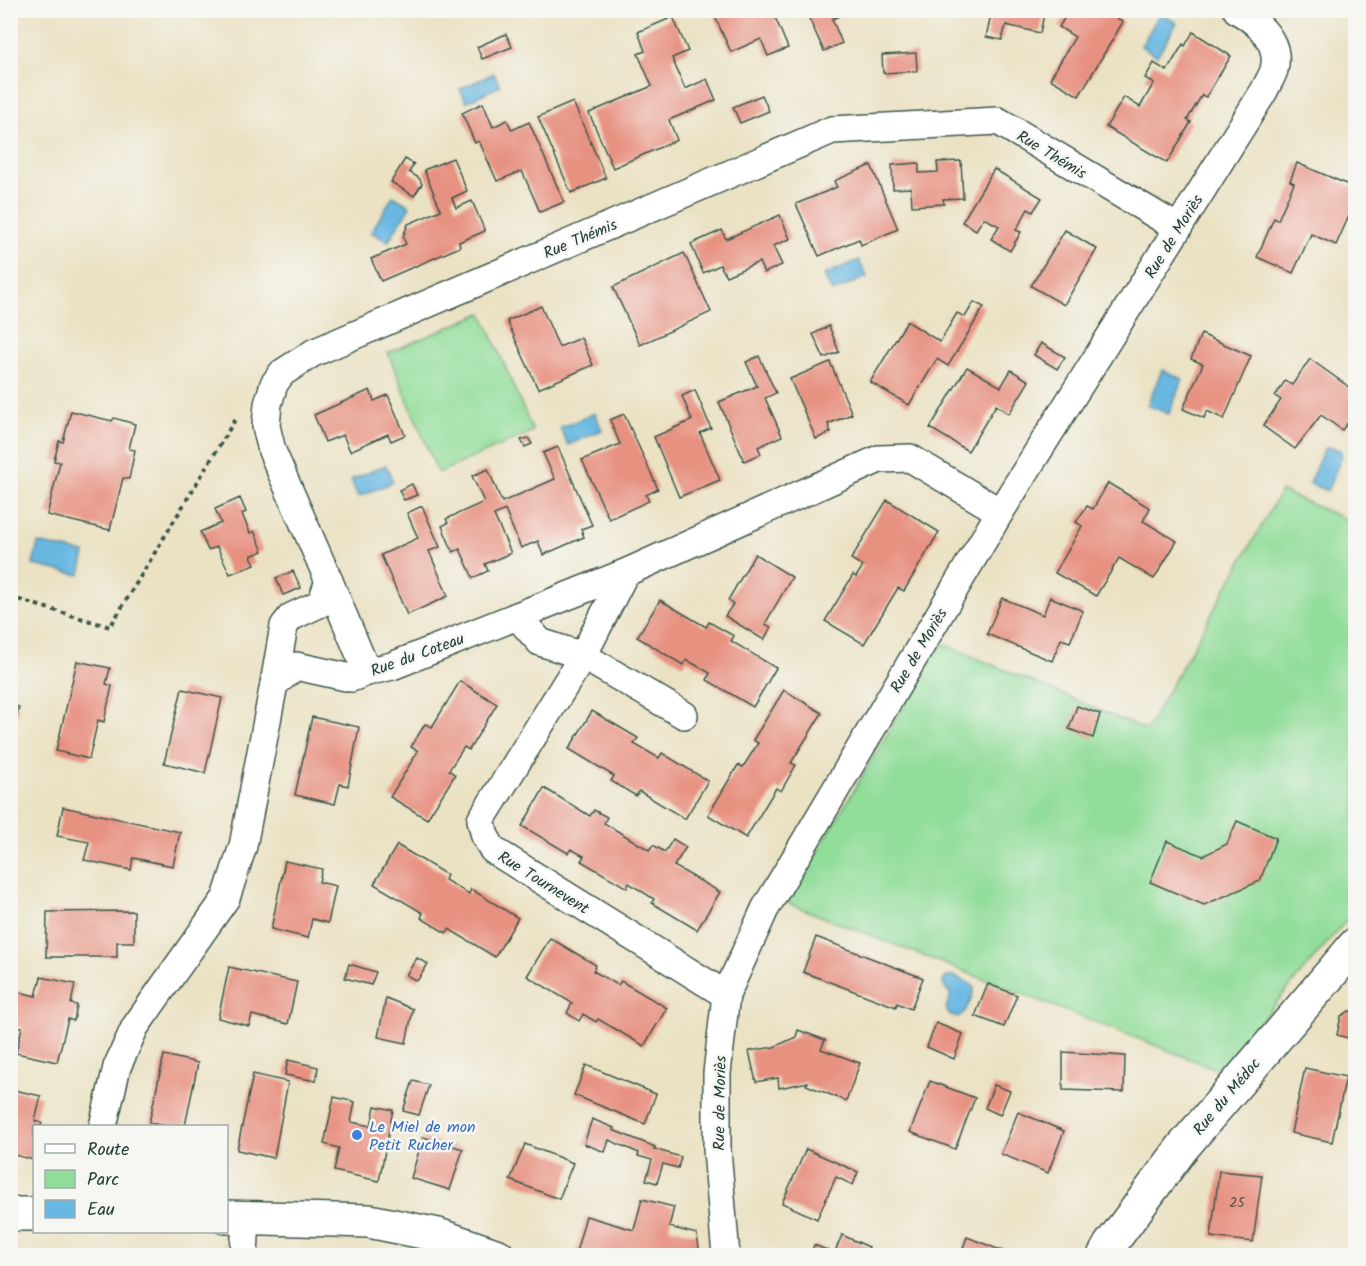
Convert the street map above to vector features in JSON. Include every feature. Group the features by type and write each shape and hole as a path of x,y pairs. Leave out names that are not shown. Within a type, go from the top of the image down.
{"street":[{"name":"Rue de Moriès","path":"726,1256 717,1150 717,1073 726,995 765,909 1000,512 1264,91 1274,69 1275,51 1269,36 1252,19 1237,10"},
{"name":"Rue Thémis","path":"367,672 272,451 266,426 268,404 274,384 282,373 313,353 832,130 998,121 1178,228"},
{"name":"Rue du Coteau","path":"274,684 296,666 351,678 392,666 625,573 879,459 910,458 1000,512"},
{"name":"Rue Tournevent","path":"625,573 583,656 481,820 485,836 493,850 726,995"},
{"path":"103,1125 117,1067 135,1028 226,898 243,846 284,626 291,617 321,603 329,581"},
{"path":"517,616 540,642 583,656 684,715"},
{"name":"Rue du Médoc","path":"1104,1256 1182,1148 1356,944"},
{"path":"10,1214 33,1215"},
{"path":"244,1256 236,1217 369,1221 438,1234 498,1256"}],"path":[{"path":"10,597 110,627 238,414 267,416"}],"green space":[{"path":"482,313 533,431 438,473 388,353"},
{"path":"1281,491 1355,523 1355,910 1219,1070 787,903 941,643 1146,730"}],"water":[{"path":"1160,13 1177,23 1157,56 1141,46"},
{"path":"494,73 500,86 466,102 460,89"},
{"path":"393,196 410,206 388,242 371,232"},
{"path":"859,260 867,277 832,292 824,275"},
{"path":"1162,370 1183,379 1169,414 1147,405"},
{"path":"595,413 602,430 568,445 560,428"},
{"path":"1331,447 1340,450 1342,456 1327,491 1309,483 1324,449"},
{"path":"386,465 393,482 358,497 351,480"},
{"path":"38,543 85,553 80,575 33,565"},
{"path":"953,976 971,984 974,988 969,1004 959,1017 954,1017 946,1009 951,994 943,983 945,978"}],"building":[{"path":"731,10 772,10 788,48 768,56 761,39 731,52 715,17"},
{"path":"810,10 836,10 839,16 832,19 842,43 824,51 808,16 812,15"},
{"path":"992,10 1045,10 1040,33 1006,25 1002,40 986,37"},
{"path":"1069,10 1104,10 1123,22 1079,96 1050,79 1075,37 1059,27"},
{"path":"673,17 688,51 672,58 685,89 707,79 716,100 669,120 677,140 613,168 589,113 652,86 638,54 645,51 638,32"},
{"path":"1193,32 1231,56 1206,97 1202,95 1187,120 1191,122 1167,163 1106,127 1124,97 1140,107 1154,83 1145,78 1154,63 1167,71"},
{"path":"506,34 512,47 482,59 477,47"},
{"path":"916,53 917,71 883,73 882,55"},
{"path":"762,95 769,111 740,123 733,107"},
{"path":"573,102 606,178 571,193 538,117"},
{"path":"483,103 493,127 507,120 512,130 529,122 564,202 540,212 522,171 497,181 479,141 475,143 462,113"},
{"path":"453,158 467,191 452,198 456,208 472,201 485,231 459,242 460,247 381,281 371,259 406,244 403,237 408,224 441,210 424,170"},
{"path":"405,159 414,164 409,172 419,178 422,184 414,196 391,182"},
{"path":"961,161 963,198 943,199 944,204 912,206 911,188 893,189 892,165 919,163 919,173 938,172 937,162"},
{"path":"1297,163 1356,188 1356,200 1336,245 1311,234 1293,273 1257,257 1274,218 1278,220 1294,183 1290,181"},
{"path":"871,165 898,229 861,245 859,239 819,256 796,204 837,187 834,181"},
{"path":"994,169 1042,198 1033,212 1028,209 1016,230 1021,232 1010,251 991,239 999,226 984,218 976,230 962,222"},
{"path":"780,215 790,239 773,246 782,265 764,273 759,262 726,276 720,265 703,273 691,244 722,230 726,239"},
{"path":"1065,230 1097,249 1064,305 1031,286"},
{"path":"684,253 711,312 640,345 613,287"},
{"path":"974,302 984,307 948,366 937,359 909,405 870,382 907,321 940,342 957,313 965,317"},
{"path":"541,306 559,347 581,338 593,365 538,389 507,321"},
{"path":"829,326 839,352 824,358 813,334"},
{"path":"1201,334 1251,356 1224,419 1207,411 1204,418 1183,409 1203,364 1191,359"},
{"path":"1041,343 1065,357 1057,369 1034,355"},
{"path":"759,356 776,393 765,398 782,436 758,447 761,454 744,461 719,402 757,386 746,362"},
{"path":"1310,359 1356,392 1356,412 1342,430 1321,415 1295,449 1263,426 1281,400 1275,396 1285,381 1292,385"},
{"path":"830,362 852,414 828,424 831,432 816,439 790,379"},
{"path":"967,367 1001,387 1011,370 1029,381 1009,414 996,405 968,451 930,428"},
{"path":"370,390 374,401 388,395 405,435 391,441 388,434 350,451 343,435 325,442 314,415"},
{"path":"695,390 711,428 700,433 720,480 679,497 654,437 692,420 682,396"},
{"path":"71,411 135,424 129,449 135,450 129,479 123,478 110,530 47,515 60,462 54,461 59,441 63,442"},
{"path":"624,414 658,489 646,495 649,501 609,519 582,460 620,444 610,420"},
{"path":"528,438 532,444 525,447 521,440"},
{"path":"558,447 592,525 581,529 584,537 543,555 538,541 521,548 505,510 494,515 511,553 485,564 488,571 473,578 460,549 453,552 442,526 448,523 446,519 484,502 472,476 488,469 502,502 555,479 543,453"},
{"path":"1108,483 1150,508 1143,521 1177,541 1154,579 1119,558 1096,596 1055,573 1082,526 1076,522 1087,506 1093,509"},
{"path":"412,484 417,495 404,500 399,490"},
{"path":"240,498 246,512 242,514 250,533 254,531 263,551 251,556 255,564 230,574 217,547 208,550 200,532 221,523 215,509"},
{"path":"887,500 939,532 904,591 898,588 864,644 825,621 853,575 856,577 863,566 851,559"},
{"path":"422,506 440,547 429,551 448,596 407,615 381,555 418,538 407,513"},
{"path":"755,554 792,577 765,624 771,627 764,640 725,616 733,604 728,600"},
{"path":"293,571 301,588 283,595 276,578"},
{"path":"1050,597 1083,611 1070,642 1061,639 1052,661 987,634 1002,598 1043,615"},
{"path":"660,600 706,627 709,622 734,636 731,641 776,668 753,707 707,680 710,673 687,660 683,665 637,637"},
{"path":"77,661 110,668 106,684 112,686 104,722 98,720 89,759 56,751"},
{"path":"460,681 497,704 469,750 464,747 449,770 455,775 427,819 390,797 418,751 411,747 425,724 432,727"},
{"path":"182,689 222,698 205,773 164,763"},
{"path":"784,690 822,713 791,763 796,765 781,791 776,788 746,838 708,815 738,765 743,767 758,743 753,740"},
{"path":"10,706 19,707 11,742 10,742"},
{"path":"1077,706 1100,714 1093,738 1069,729"},
{"path":"592,711 638,738 634,744 659,758 662,753 708,781 685,819 639,791 636,796 611,781 614,776 569,749"},
{"path":"312,717 359,727 348,786 340,784 335,804 295,795"},
{"path":"544,788 590,816 594,810 607,817 604,823 649,850 653,845 665,852 673,839 686,847 674,866 720,892 697,930 652,903 654,899 629,883 627,888 581,861 584,856 571,849 568,853 522,826"},
{"path":"63,807 180,832 173,866 133,858 131,870 84,860 89,842 57,836"},
{"path":"1237,821 1276,838 1260,881 1204,905 1150,882 1167,841 1203,856 1227,844"},
{"path":"397,845 447,875 445,880 469,894 471,889 518,918 495,957 449,929 446,933 421,918 423,913 374,884"},
{"path":"285,861 322,869 319,882 336,886 328,923 312,919 308,938 271,929"},
{"path":"134,911 134,942 117,942 117,957 46,957 47,912"},
{"path":"816,937 923,978 911,1009 897,1003 896,1007 803,972"},
{"path":"550,938 596,965 593,971 618,985 621,981 667,1008 644,1046 598,1019 596,1022 583,1014 579,1021 567,1013 572,1003 527,976"},
{"path":"417,958 428,964 417,981 406,975"},
{"path":"349,964 376,972 371,985 345,978"},
{"path":"229,967 297,982 288,1024 252,1015 249,1026 218,1018"},
{"path":"41,977 75,984 71,1004 77,1005 74,1021 68,1019 57,1062 16,1053 22,1027 10,1025 11,990 36,996"},
{"path":"988,984 1017,995 1004,1027 975,1016"},
{"path":"386,998 413,1009 406,1043 378,1037"},
{"path":"1349,1011 1356,1012 1356,1040 1337,1035 1341,1016"},
{"path":"936,1023 963,1034 954,1059 927,1047"},
{"path":"798,1030 825,1040 821,1049 860,1063 846,1101 806,1085 808,1082 779,1088 778,1078 756,1082 749,1051 774,1047 796,1037"},
{"path":"1063,1052 1125,1056 1124,1092 1063,1090"},
{"path":"164,1055 198,1063 185,1125 149,1123"},
{"path":"288,1060 318,1067 316,1081 285,1075"},
{"path":"586,1065 656,1094 645,1124 574,1095"},
{"path":"1305,1068 1346,1077 1332,1142 1291,1133"},
{"path":"253,1074 288,1082 274,1158 237,1150"},
{"path":"413,1081 429,1085 419,1115 403,1111"},
{"path":"930,1081 975,1098 955,1149 910,1132"},
{"path":"994,1085 1010,1091 1000,1115 985,1108"},
{"path":"10,1089 41,1096 35,1121 42,1123 41,1125 33,1125 33,1160 10,1154"},
{"name":"Le Miel de mon Petit Rucher","path":"334,1097 355,1102 351,1122 371,1126 375,1106 393,1110 379,1181 334,1171 339,1148 324,1144"},
{"path":"1018,1112 1064,1131 1048,1173 1001,1154"},
{"path":"592,1119 655,1147 654,1149 681,1157 678,1168 663,1164 657,1183 646,1180 652,1160 638,1156 639,1153 609,1140 605,1152 584,1144"},
{"path":"423,1137 463,1149 450,1190 411,1178"},
{"path":"525,1144 573,1163 559,1199 510,1180"},
{"path":"806,1149 858,1172 853,1185 836,1177 817,1219 782,1203"},
{"path":"1219,1171 1262,1175 1253,1242 1211,1237"},
{"path":"642,1199 674,1207 669,1227 697,1234 700,1256 575,1256 586,1216 634,1230"},
{"path":"842,1235 869,1247 865,1256 850,1256 836,1249"},
{"path":"967,1237 1013,1255 1013,1256 960,1256"},
{"path":"814,1245 840,1255 840,1256 810,1256"}],"place":[{"name":"Le Miel de mon Petit Rucher","path":"357,1135"}]}
